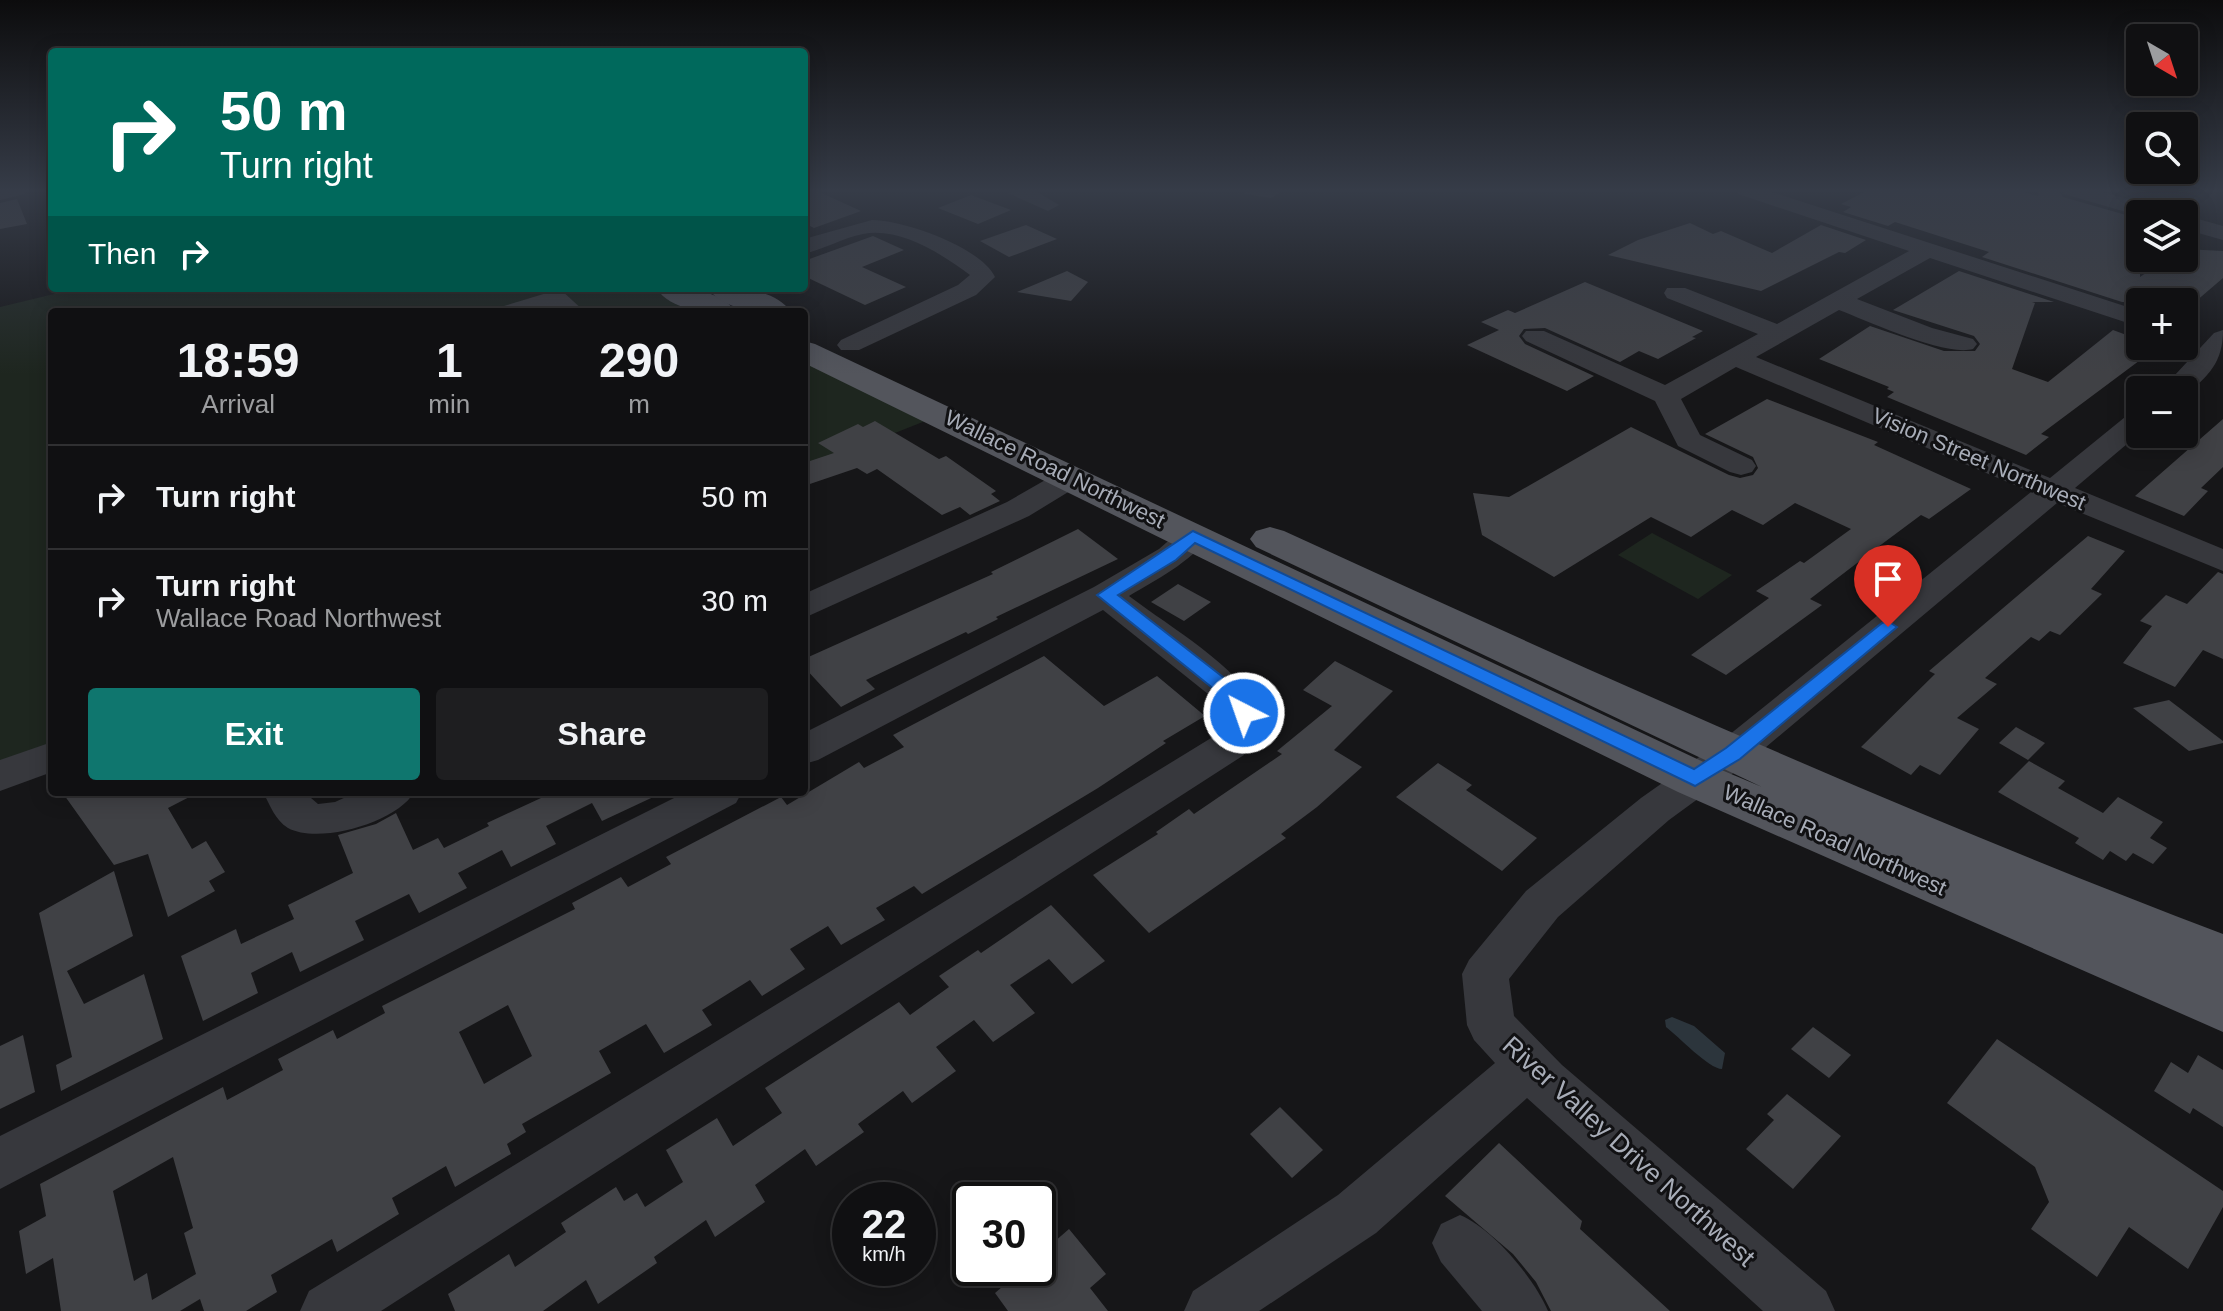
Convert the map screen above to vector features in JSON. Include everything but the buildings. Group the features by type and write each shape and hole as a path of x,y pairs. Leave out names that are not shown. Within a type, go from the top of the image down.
{"main road":[{"path":"687,292 714,308"},
{"path":"732,292 767,308"},
{"name":"Wallace Road Northwest","path":"808,327 850,345 1092,471 2223,1006"},
{"name":"Wallace Road Northwest","path":"808,353 930,409 1092,471 1193,536 1714,766 1977,860 2223,958"}],"street":[{"path":"850,345 967,290 983,277 981,272 946,251"},
{"path":"1666,396 1925,251"},
{"path":"1931,251 2126,314"},
{"path":"1676,293 1778,333"},
{"path":"1836,300 1923,333 1964,344"},
{"path":"1535,336 1666,396 1688,440 1741,466"},
{"path":"2190,376 2214,341"},
{"name":"Vision Street Northwest","path":"1734,357 2223,561"},
{"name":"River Valley Drive Northwest","path":"1806,1311 1529,1065 1491,1025 1485,974 1542,904 2126,431"},
{"path":"808,605 1018,509 1092,471"},
{"path":"808,748 1106,595 1171,556 1193,536"},
{"path":"329,1311 1230,745 1241,729 1244,713 1236,701 1221,685 1106,595"},
{"path":"0,776 48,758"},
{"path":"285,796 295,815 312,822 340,816 385,796"},
{"path":"0,1163 714,796"},
{"path":"1213,1311 1357,1214 1529,1065"},
{"path":"1460,1243 1519,1311"}],"shaded area":[{"path":"62,292 679,292 713,308 48,308 48,770 0,789 0,307"},
{"path":"808,351 948,412 808,467"},
{"path":"1652,533 1732,575 1698,599 1618,555"},
{"path":"1672,1017 1694,1026 1725,1053 1722,1069 1702,1058 1666,1027 1665,1020"}],"route":[{"path":"1244,713 1221,685 1106,595 1171,556 1193,536 1695,779 1733,753 1888,627"}]}
